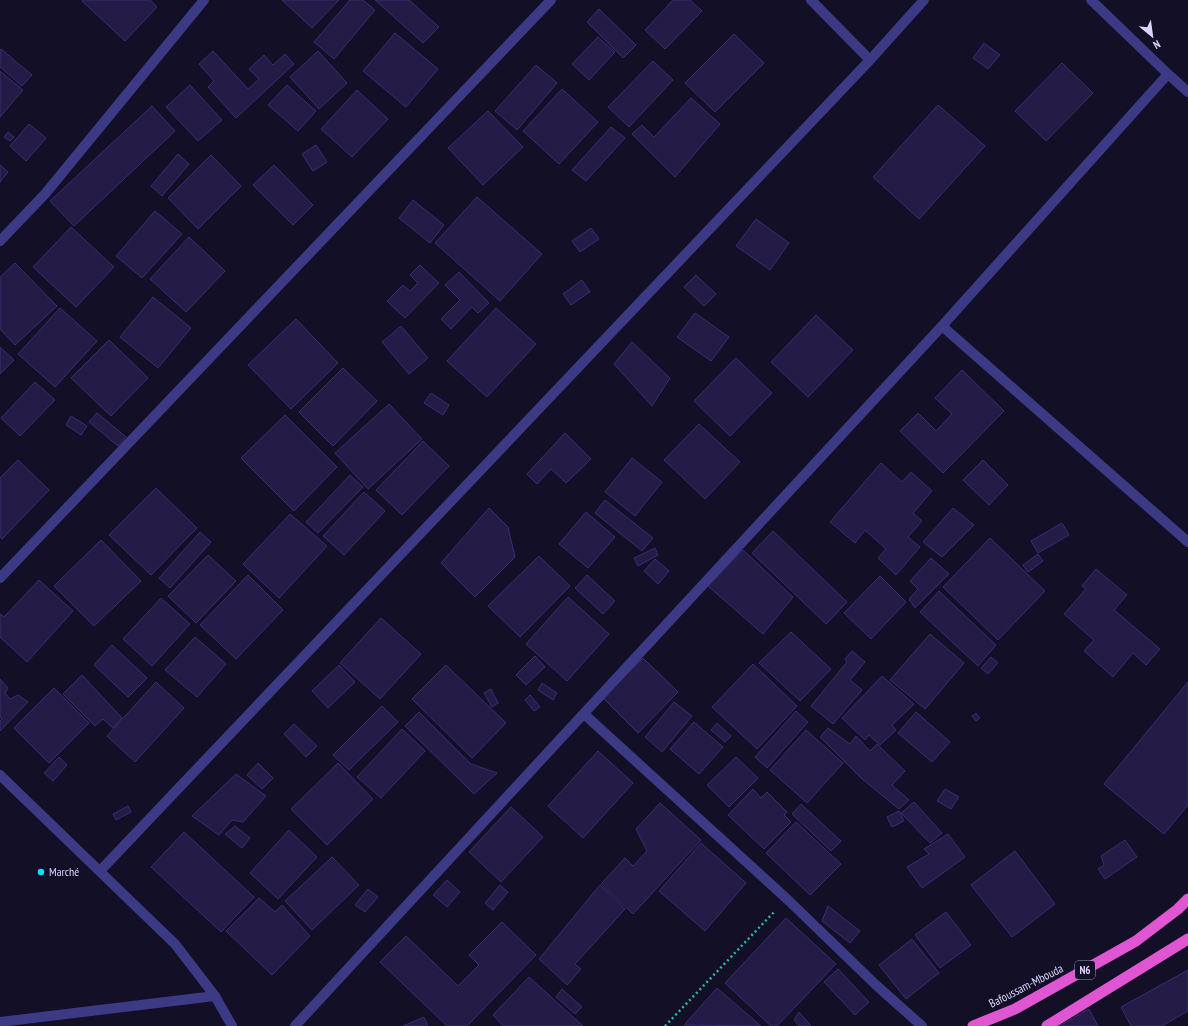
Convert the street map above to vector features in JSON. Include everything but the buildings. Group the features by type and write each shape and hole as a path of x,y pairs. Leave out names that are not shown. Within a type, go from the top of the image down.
{"highway":[{"name":"Bafoussam-Mbouda","path":"973,1026 1015,1008 1136,941 1178,909 1188,899"},
{"name":"N6","path":"1047,1026 1188,938"}],"street":[{"path":"0,241 45,194 204,0"},
{"path":"0,578 551,0"},
{"path":"811,0 870,60"},
{"path":"100,871 870,60 924,0"},
{"path":"1091,0 1188,92"},
{"path":"295,1026 942,326 1168,74"},
{"path":"942,326 1188,542"},
{"path":"584,714 787,899 922,1026"},
{"path":"0,775 175,944 215,996 232,1026"},
{"path":"0,1022 215,996"}],"path":[{"path":"665,1026 787,899"}],"place":[{"name":"Marché","path":"41,872"}]}
